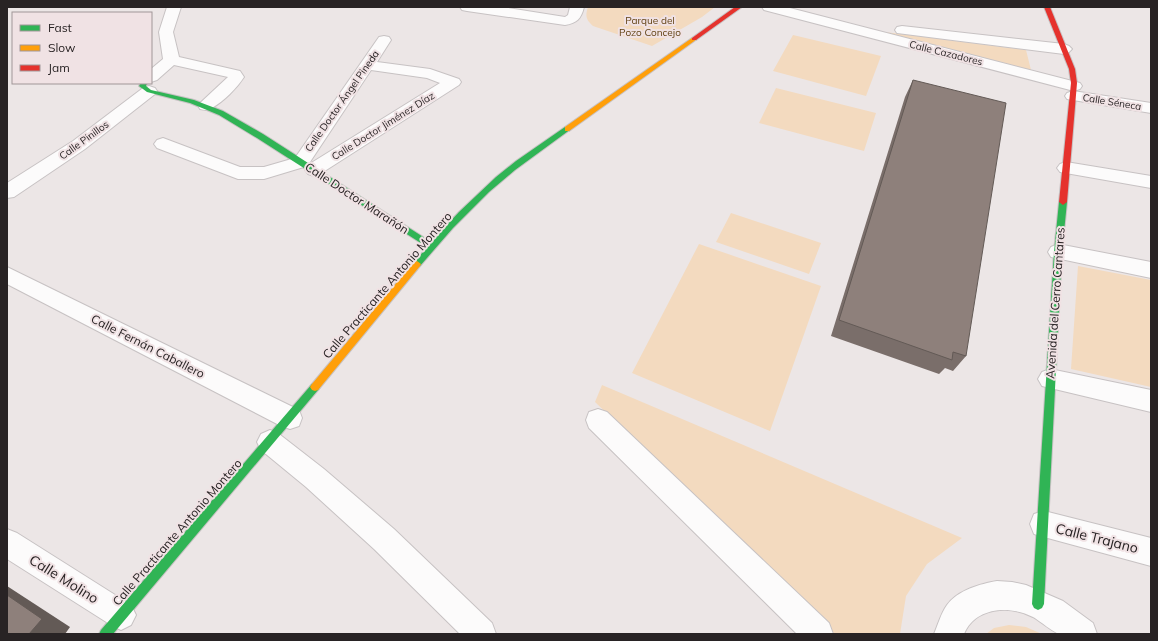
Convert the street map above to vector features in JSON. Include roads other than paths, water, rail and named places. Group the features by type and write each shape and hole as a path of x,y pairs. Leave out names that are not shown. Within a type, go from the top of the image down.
{"street":[{"path":"174,7 167,28 171,60 234,74 236,77 232,83 206,105"},
{"path":"467,7 524,14 562,21 571,20 574,18 577,7"},
{"name":"Calle Practicante Antonio Montero","path":"113,624 270,442 433,247 483,194 512,168 738,7"},
{"name":"Calle Cazadores","path":"769,7 1074,91"},
{"name":"Avenida del Cerro Cantares","path":"1038,604 1044,524 1050,379 1058,252 1074,91 1072,69 1047,7"},
{"name":"Calle Cazadores","path":"818,20 1064,49"},
{"path":"152,33 167,36"},
{"name":"Calle Doctor Ángel Pineda","path":"307,166 367,65 384,40"},
{"name":"Calle Pinillos","path":"152,80 171,60"},
{"name":"Calle Doctor Jiménez Díaz","path":"307,166 453,82 430,74 367,65"},
{"name":"Calle Doctor Marañón","path":"148,84 206,105 254,132 433,247"},
{"name":"Calle Pinillos","path":"7,192 79,145 148,84"},
{"name":"Calle Séneca","path":"1074,91 1151,108"},
{"name":"Calle Doctor Marañón","path":"164,144 238,173 264,173 307,166"},
{"path":"1066,168 1151,182"},
{"path":"1058,252 1151,270"},
{"name":"Calle Fernán Caballero","path":"7,275 290,418"},
{"path":"1050,379 1151,401"},
{"path":"598,420 818,634"},
{"path":"270,442 315,478 384,539 481,634"},
{"name":"Calle Trajano","path":"1044,524 1151,552"},
{"name":"Calle Molino","path":"7,543 113,624"},
{"path":"949,634 957,615 974,601 997,595 1024,598 1038,604 1052,611 1082,634"}],"park label":[{"name":"Parque del Pozo Concejo","path":"650,26"}]}
